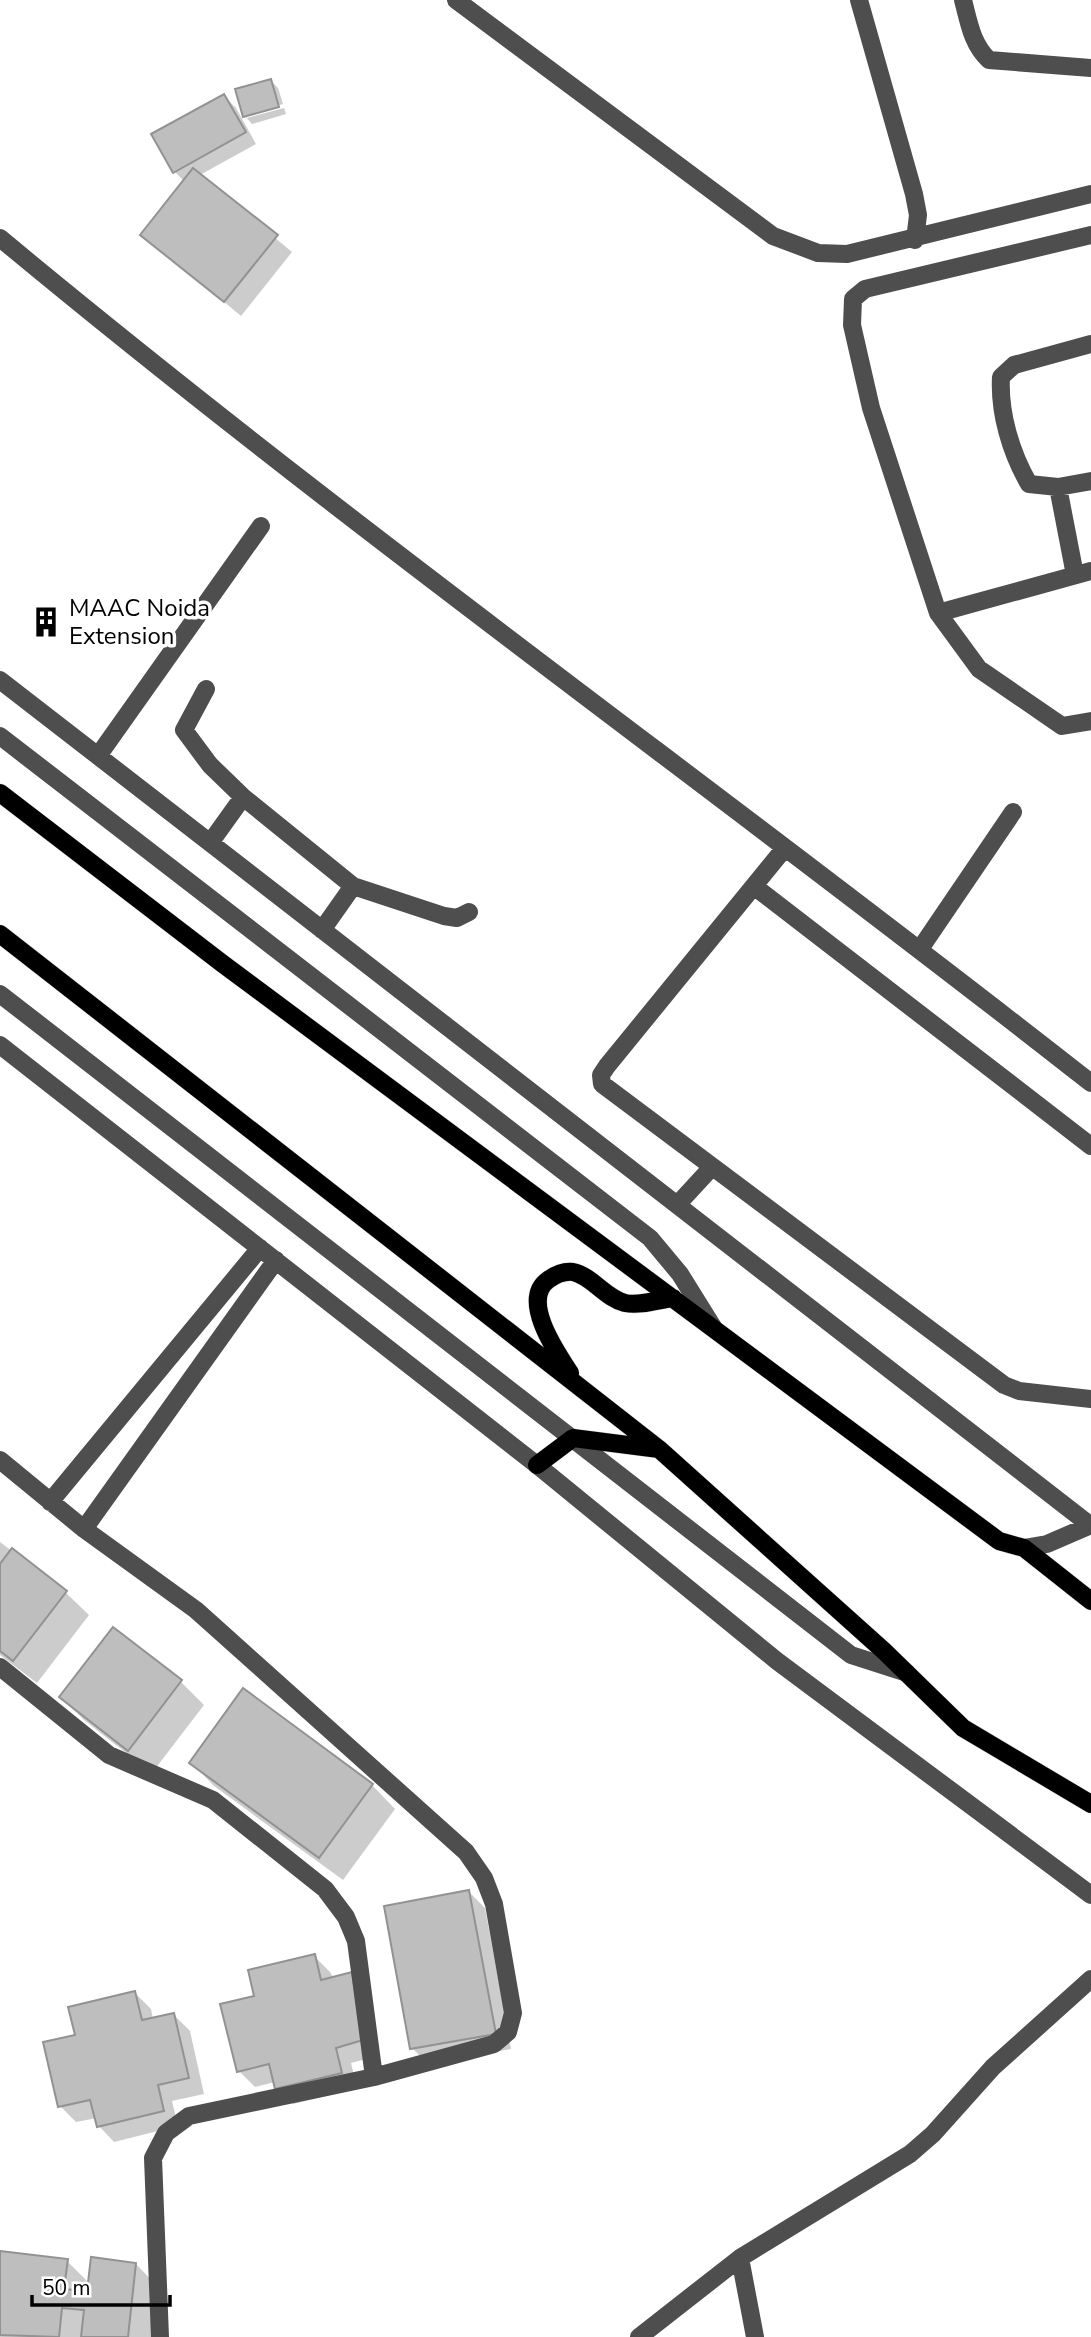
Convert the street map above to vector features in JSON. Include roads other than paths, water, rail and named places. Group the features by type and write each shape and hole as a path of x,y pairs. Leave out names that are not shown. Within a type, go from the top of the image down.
{"main road":[{"path":"0,793 223,964 999,1541 1024,1548 1091,1601"},
{"path":"0,934 659,1449 884,1651 963,1728 1091,1804"},
{"path":"577,1385 541,1321 538,1297 543,1284 557,1274 574,1272 621,1302 638,1304 673,1298"},
{"path":"537,1465 573,1438 659,1449"}],"street":[{"path":"456,0 773,236 818,253 847,254 915,240 1091,194"},
{"path":"859,0 914,194 918,215 915,240"},
{"path":"963,0 971,33 979,50 989,61 1091,68"},
{"path":"1091,235 865,289 853,299 852,325 871,408 938,613 979,669 1062,726 1091,721"},
{"path":"0,238 128,345 784,849 920,949 1091,1083"},
{"path":"1091,344 1014,365 1001,377 999,399 1018,465 1028,484 1058,487 1091,481"},
{"path":"938,613 1083,573 1058,487"},
{"path":"98,756 261,526"},
{"path":"0,680 1091,1525 1047,1544 1024,1548"},
{"path":"206,688 184,730 210,765 243,797 353,886 444,916 457,918 469,912"},
{"path":"0,736 650,1238 680,1275 713,1327"},
{"path":"210,843 243,797"},
{"path":"920,949 1013,812"},
{"path":"784,849 601,1075 602,1084 1004,1385 1019,1391 1091,1399"},
{"path":"322,930 353,886"},
{"path":"754,887 1091,1146"},
{"path":"0,994 851,1655 907,1673"},
{"path":"0,1045 537,1465 777,1661 1091,1895"},
{"path":"677,1205 712,1167"},
{"path":"50,1502 260,1248"},
{"path":"84,1529 276,1260"},
{"path":"0,1460 84,1529 196,1610 466,1852 484,1878 494,1904 513,2013 508,2032 494,2044 374,2077 189,2116 166,2133 153,2158 160,2337"},
{"path":"0,1667 109,1755 213,1800 325,1889 346,1917 356,1941 374,2077"},
{"path":"639,2337 740,2258 910,2154 933,2134 993,2067 1091,1979"},
{"path":"740,2258 755,2337"}],"place":[{"name":"MAAC Noida Extension","path":"46,622"}]}
